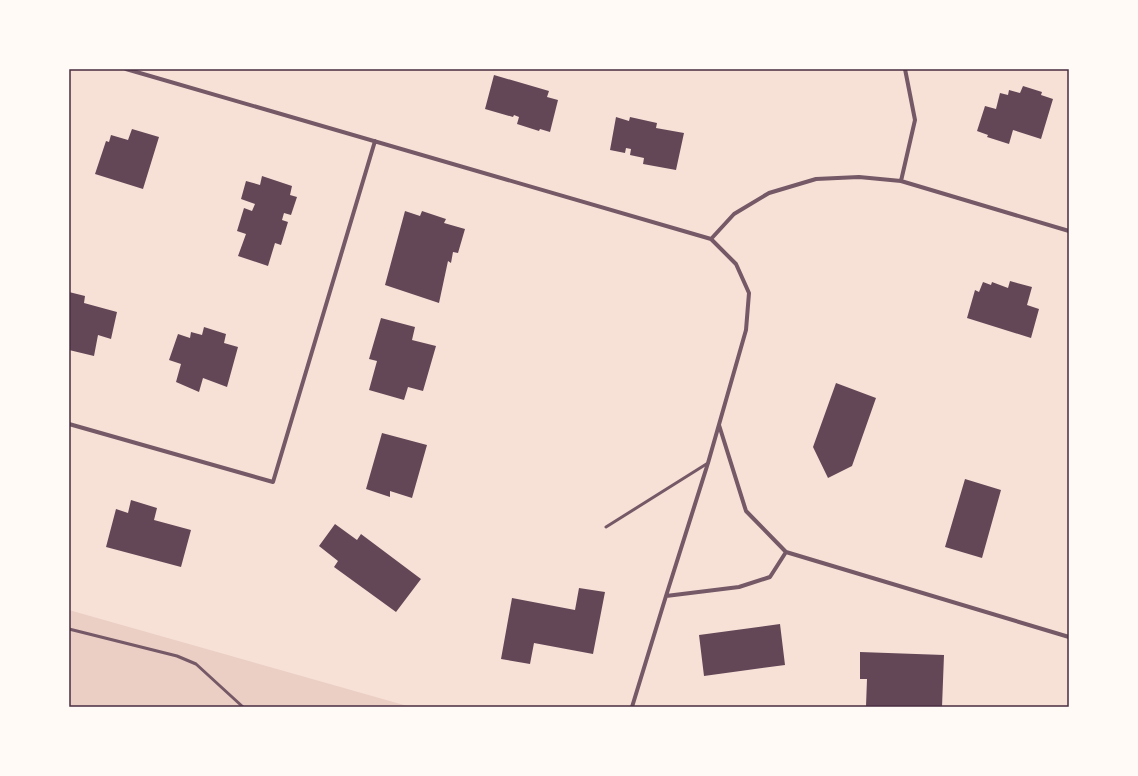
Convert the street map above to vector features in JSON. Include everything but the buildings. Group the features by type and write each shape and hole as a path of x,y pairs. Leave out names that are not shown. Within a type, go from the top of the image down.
{"street":[{"path":"126,69 711,240 736,264 749,293 746,330 708,463 632,707"},
{"path":"901,181 915,120 905,69"},
{"path":"69,424 273,482 375,142"},
{"path":"711,240 734,214 769,193 816,180 859,177 901,181 1069,231"},
{"path":"719,425 746,511 786,552 1069,637"},
{"path":"666,596 739,587 770,577 786,552"}],"lane":[{"path":"606,527 708,463"},
{"path":"69,629 177,656 196,664 243,707"}],"shaded area":[{"path":"69,610 411,707 69,707"}]}
